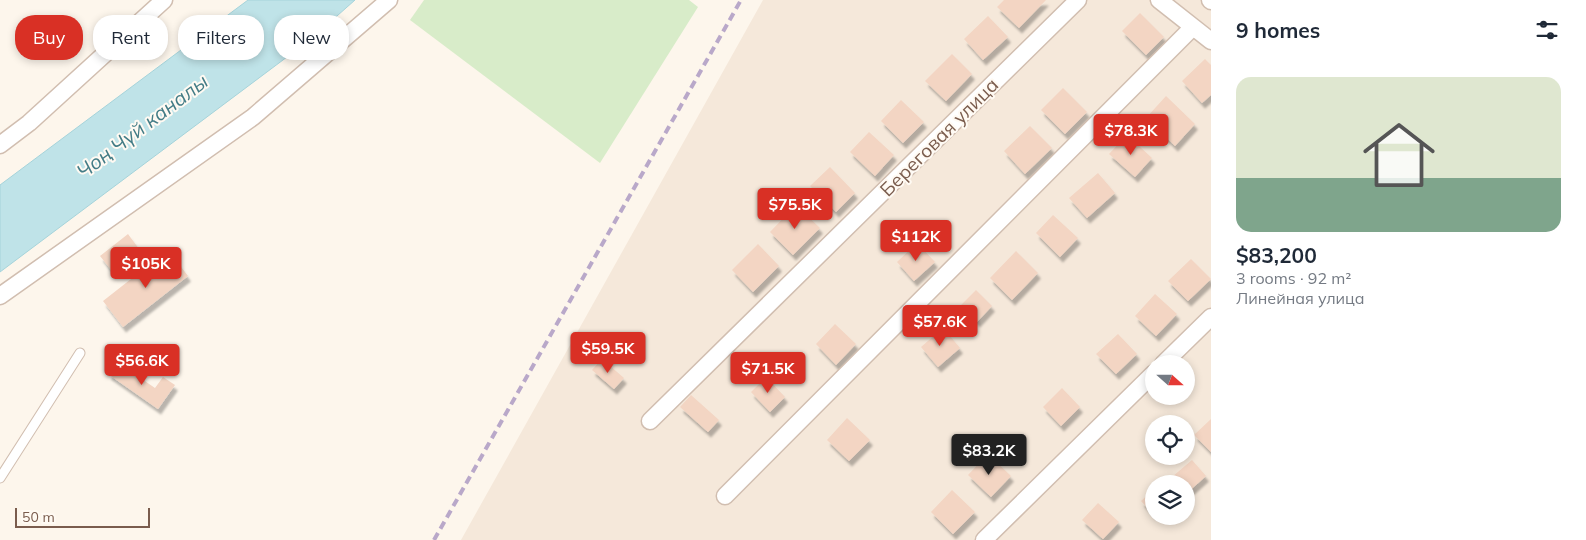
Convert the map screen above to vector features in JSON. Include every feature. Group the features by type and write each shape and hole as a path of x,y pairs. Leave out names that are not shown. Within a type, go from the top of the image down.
{"street":[{"path":"0,145 29,123 164,0"},
{"path":"0,296 253,117 389,0"},
{"name":"Береговая улица","path":"650,421 1078,0"},
{"path":"1159,0 1211,41"},
{"path":"725,496 1193,27"},
{"path":"1172,355 1211,317"},
{"path":"984,540 1145,382"}],"lane":[{"path":"0,478 80,353"}],"shaded area":[{"path":"763,0 1211,0 1211,540 461,540"}],"green space":[{"path":"424,0 689,0 698,7 600,163 410,20"}],"water":[{"name":"Чоң Чүй каналы","path":"248,0 355,0 338,15 274,15 274,60 283,60 0,272 0,185 178,52 178,60 264,60 264,15 228,15"}],"building":[{"path":"1004,0 1046,0 1019,28 997,7"},
{"path":"1140,13 1164,37 1146,55 1122,31"},
{"path":"988,16 1008,37 983,60 964,39"},
{"path":"952,54 972,74 946,101 925,81"},
{"path":"1205,59 1211,65 1211,95 1202,103 1182,81"},
{"path":"1063,88 1087,112 1065,134 1041,110"},
{"path":"1166,96 1195,124 1175,146 1146,118"},
{"path":"901,100 924,122 903,143 881,121"},
{"path":"1030,126 1052,148 1025,174 1004,151"},
{"path":"869,132 894,155 875,176 850,152"},
{"path":"1127,135 1152,158 1135,177 1109,154"},
{"path":"830,167 855,193 836,212 810,186"},
{"path":"1098,173 1115,193 1087,218 1069,198"},
{"path":"796,205 820,228 793,255 770,232"},
{"path":"1053,215 1078,238 1060,257 1036,233"},
{"path":"128,234 139,249 112,271 100,256"},
{"path":"917,243 935,262 914,281 897,262"},
{"path":"758,244 779,266 753,292 732,270"},
{"path":"168,250 188,276 123,327 103,301"},
{"path":"1016,251 1038,273 1012,300 990,278"},
{"path":"1191,259 1211,279 1188,301 1168,281"},
{"path":"976,290 992,306 977,322 961,305"},
{"path":"1155,294 1177,314 1156,336 1135,316"},
{"path":"835,324 856,344 836,365 816,344"},
{"path":"943,328 960,348 938,367 921,347"},
{"path":"1118,334 1137,354 1116,374 1096,354"},
{"path":"602,359 624,378 614,389 592,370"},
{"path":"117,362 155,388 163,377 175,385 158,409 108,374"},
{"path":"766,377 785,397 770,412 751,392"},
{"path":"1062,388 1080,407 1061,426 1043,407"},
{"path":"691,395 719,420 708,432 680,407"},
{"path":"847,418 870,440 849,461 827,440"},
{"path":"1211,419 1211,452 1195,436"},
{"path":"988,454 1011,476 991,497 968,475"},
{"path":"1195,463 1206,476 1195,486 1195,475 1174,475 1186,465 1195,465"},
{"path":"952,490 975,512 953,534 931,512"},
{"path":"1145,497 1145,505 1141,501"},
{"path":"1098,503 1119,522 1103,539 1082,520"}],"railway":[{"path":"434,540 741,0"}]}
